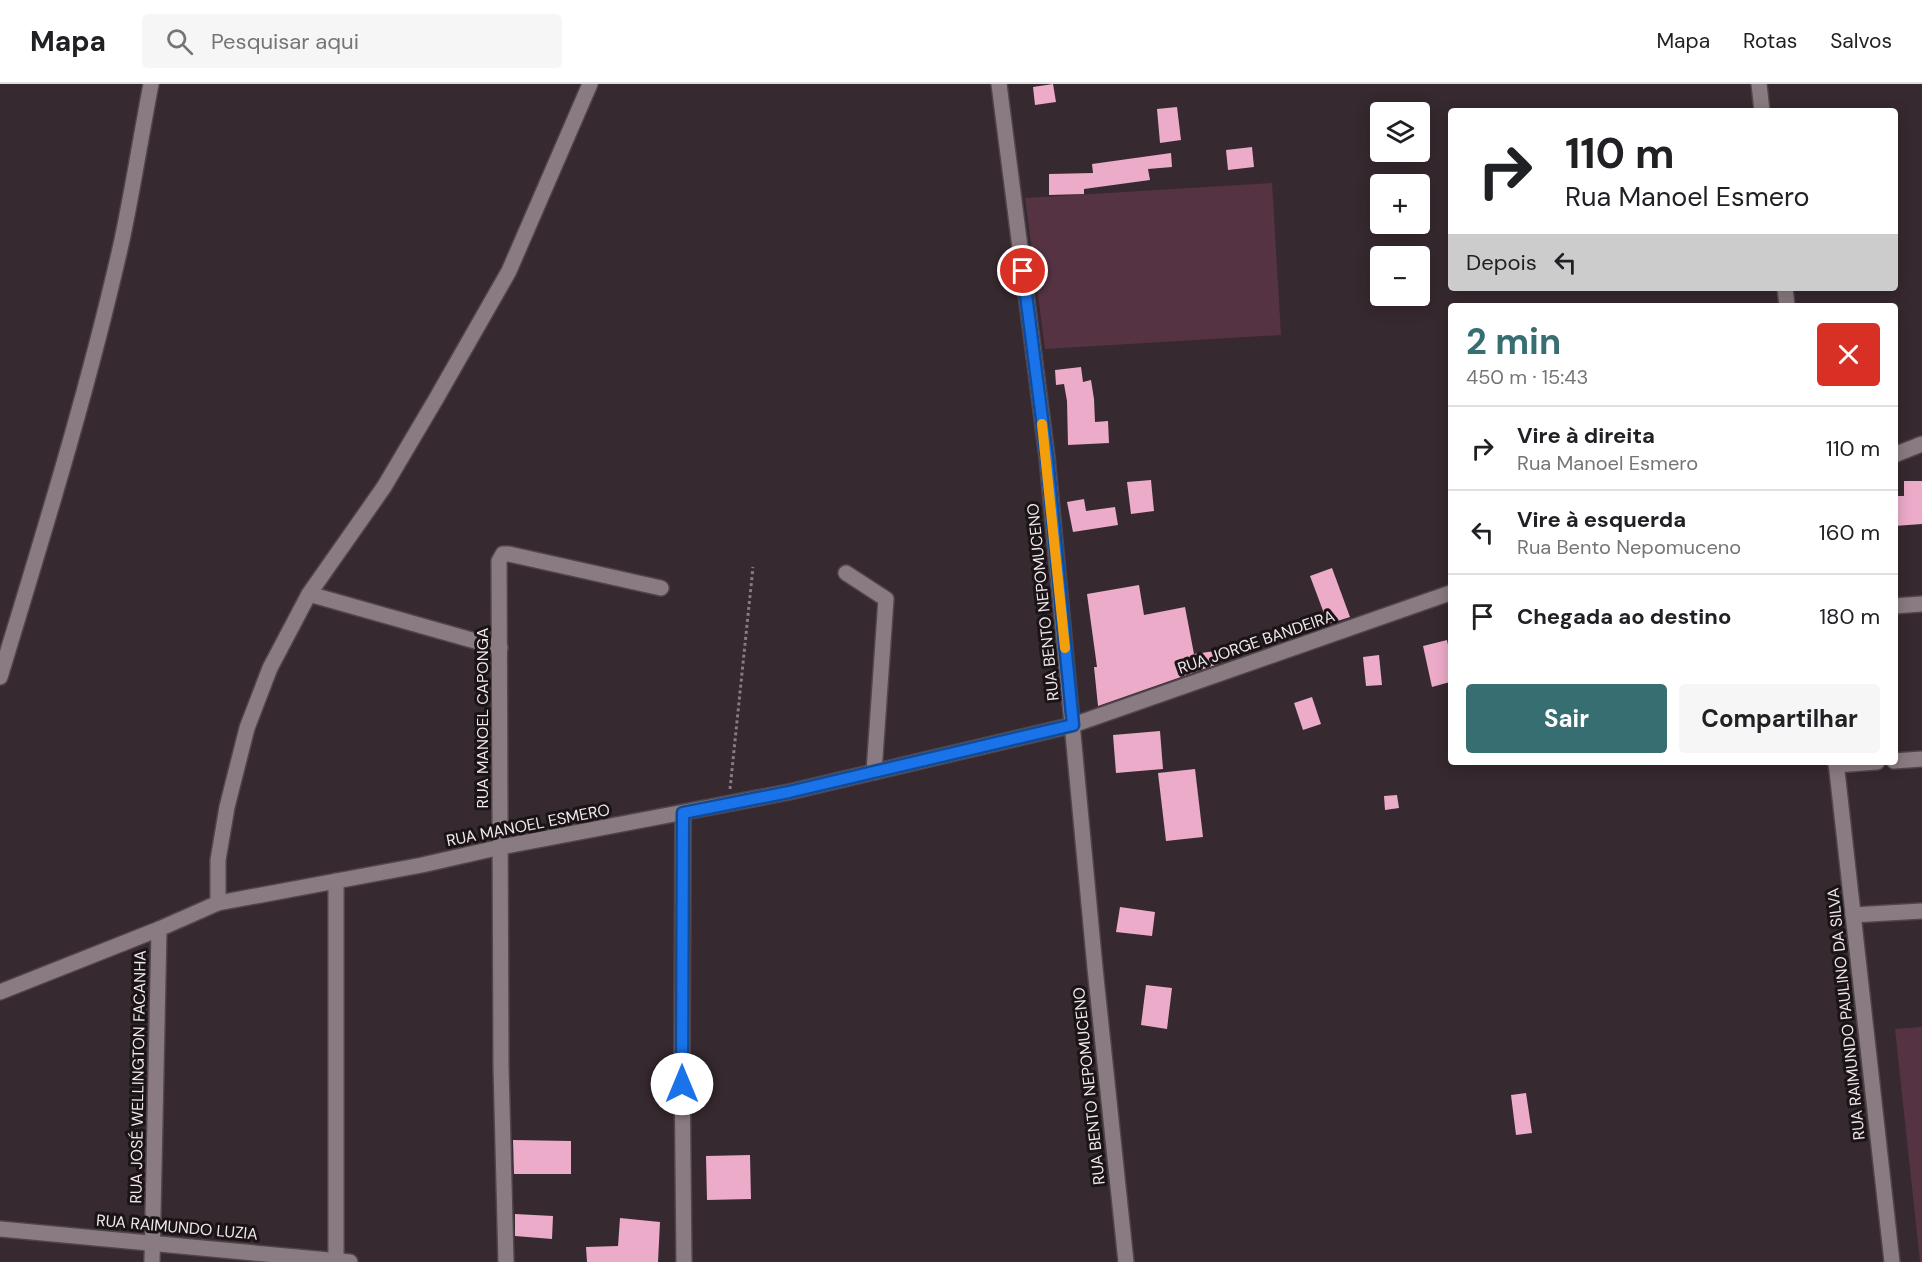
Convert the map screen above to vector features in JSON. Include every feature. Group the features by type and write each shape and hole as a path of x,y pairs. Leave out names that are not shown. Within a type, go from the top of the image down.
{"street":[{"path":"0,677 44,533 94,353 122,239 151,84"},
{"path":"218,903 217,874 221,839 247,728 270,668 309,594 384,487 509,271 590,84"},
{"name":"RUA BENTO NEPOMUCENO","path":"999,84 1047,458 1095,968 1126,1262"},
{"path":"1759,84 1762,108"},
{"path":"1898,453 1922,444"},
{"name":"RUA MANOEL CAPONGA","path":"506,1262 501,1056 499,561 503,554 661,588"},
{"path":"846,573 886,599 874,772"},
{"path":"309,594 500,648"},
{"name":"RUA JORGE BANDEIRA","path":"1073,725 1448,595"},
{"path":"1898,606 1922,604"},
{"name":"RUA MANOEL ESMERO","path":"0,992 218,903 789,792 1073,725"},
{"path":"1898,761 1922,759"},
{"name":"RUA RAIMUNDO PAULINO DA SILVA","path":"1836,765 1892,1262"},
{"path":"683,813 684,1262"},
{"path":"336,881 340,1262"},
{"path":"1853,915 1922,911"},
{"name":"RUA JOSÉ WELLINGTON FACANHA","path":"152,1262 159,929"},
{"name":"RUA RAIMUNDO LUZIA","path":"0,1229 340,1262"}],"path":[{"path":"729,794 753,567"}],"shaded area":[{"path":"1272,183 1281,335 1045,349 1025,198"},
{"path":"1922,1027 1922,1262 1920,1262 1895,1029"}],"building":[{"path":"1053,84 1056,102 1035,105 1033,87"},
{"path":"1177,107 1181,140 1160,143 1157,109"},
{"path":"1252,147 1254,167 1228,170 1226,150"},
{"path":"1171,153 1172,167 1148,169 1150,180 1084,189 1084,194 1049,195 1049,174 1093,173 1092,164"},
{"path":"1081,367 1083,382 1091,380 1095,422 1108,421 1109,443 1068,445 1067,401 1064,384 1056,385 1055,370"},
{"path":"1151,480 1154,511 1131,514 1127,482"},
{"path":"1904,481 1922,481 1922,524 1898,526 1898,496 1904,496"},
{"path":"1084,499 1086,511 1115,507 1118,525 1073,532 1067,502"},
{"path":"1332,568 1350,617 1328,624 1310,576"},
{"path":"1139,585 1144,615 1185,607 1194,654 1215,651 1218,664 1098,706 1094,667 1097,667 1087,594"},
{"path":"1447,640 1448,683 1432,687 1423,646"},
{"path":"1379,655 1382,685 1366,686 1363,657"},
{"path":"1312,697 1321,724 1303,730 1294,703"},
{"path":"1160,731 1163,769 1116,773 1113,735"},
{"path":"1195,769 1203,837 1166,841 1158,773"},
{"path":"1397,795 1399,808 1385,810 1384,796"},
{"path":"1120,907 1155,912 1152,936 1116,932"},
{"path":"1146,985 1172,988 1167,1029 1141,1025"},
{"path":"1526,1093 1532,1133 1516,1135 1511,1095"},
{"path":"513,1140 571,1141 571,1174 514,1174"},
{"path":"750,1155 751,1199 707,1200 706,1156"},
{"path":"515,1214 553,1216 552,1239 515,1236"},
{"path":"620,1218 660,1222 658,1262 587,1262 586,1247 618,1246"}],"slow traffic":[{"path":"1042,424 1065,648"}],"route":[{"path":"682,1084 683,813 789,792 1073,725 1047,458 1023,271"}]}
